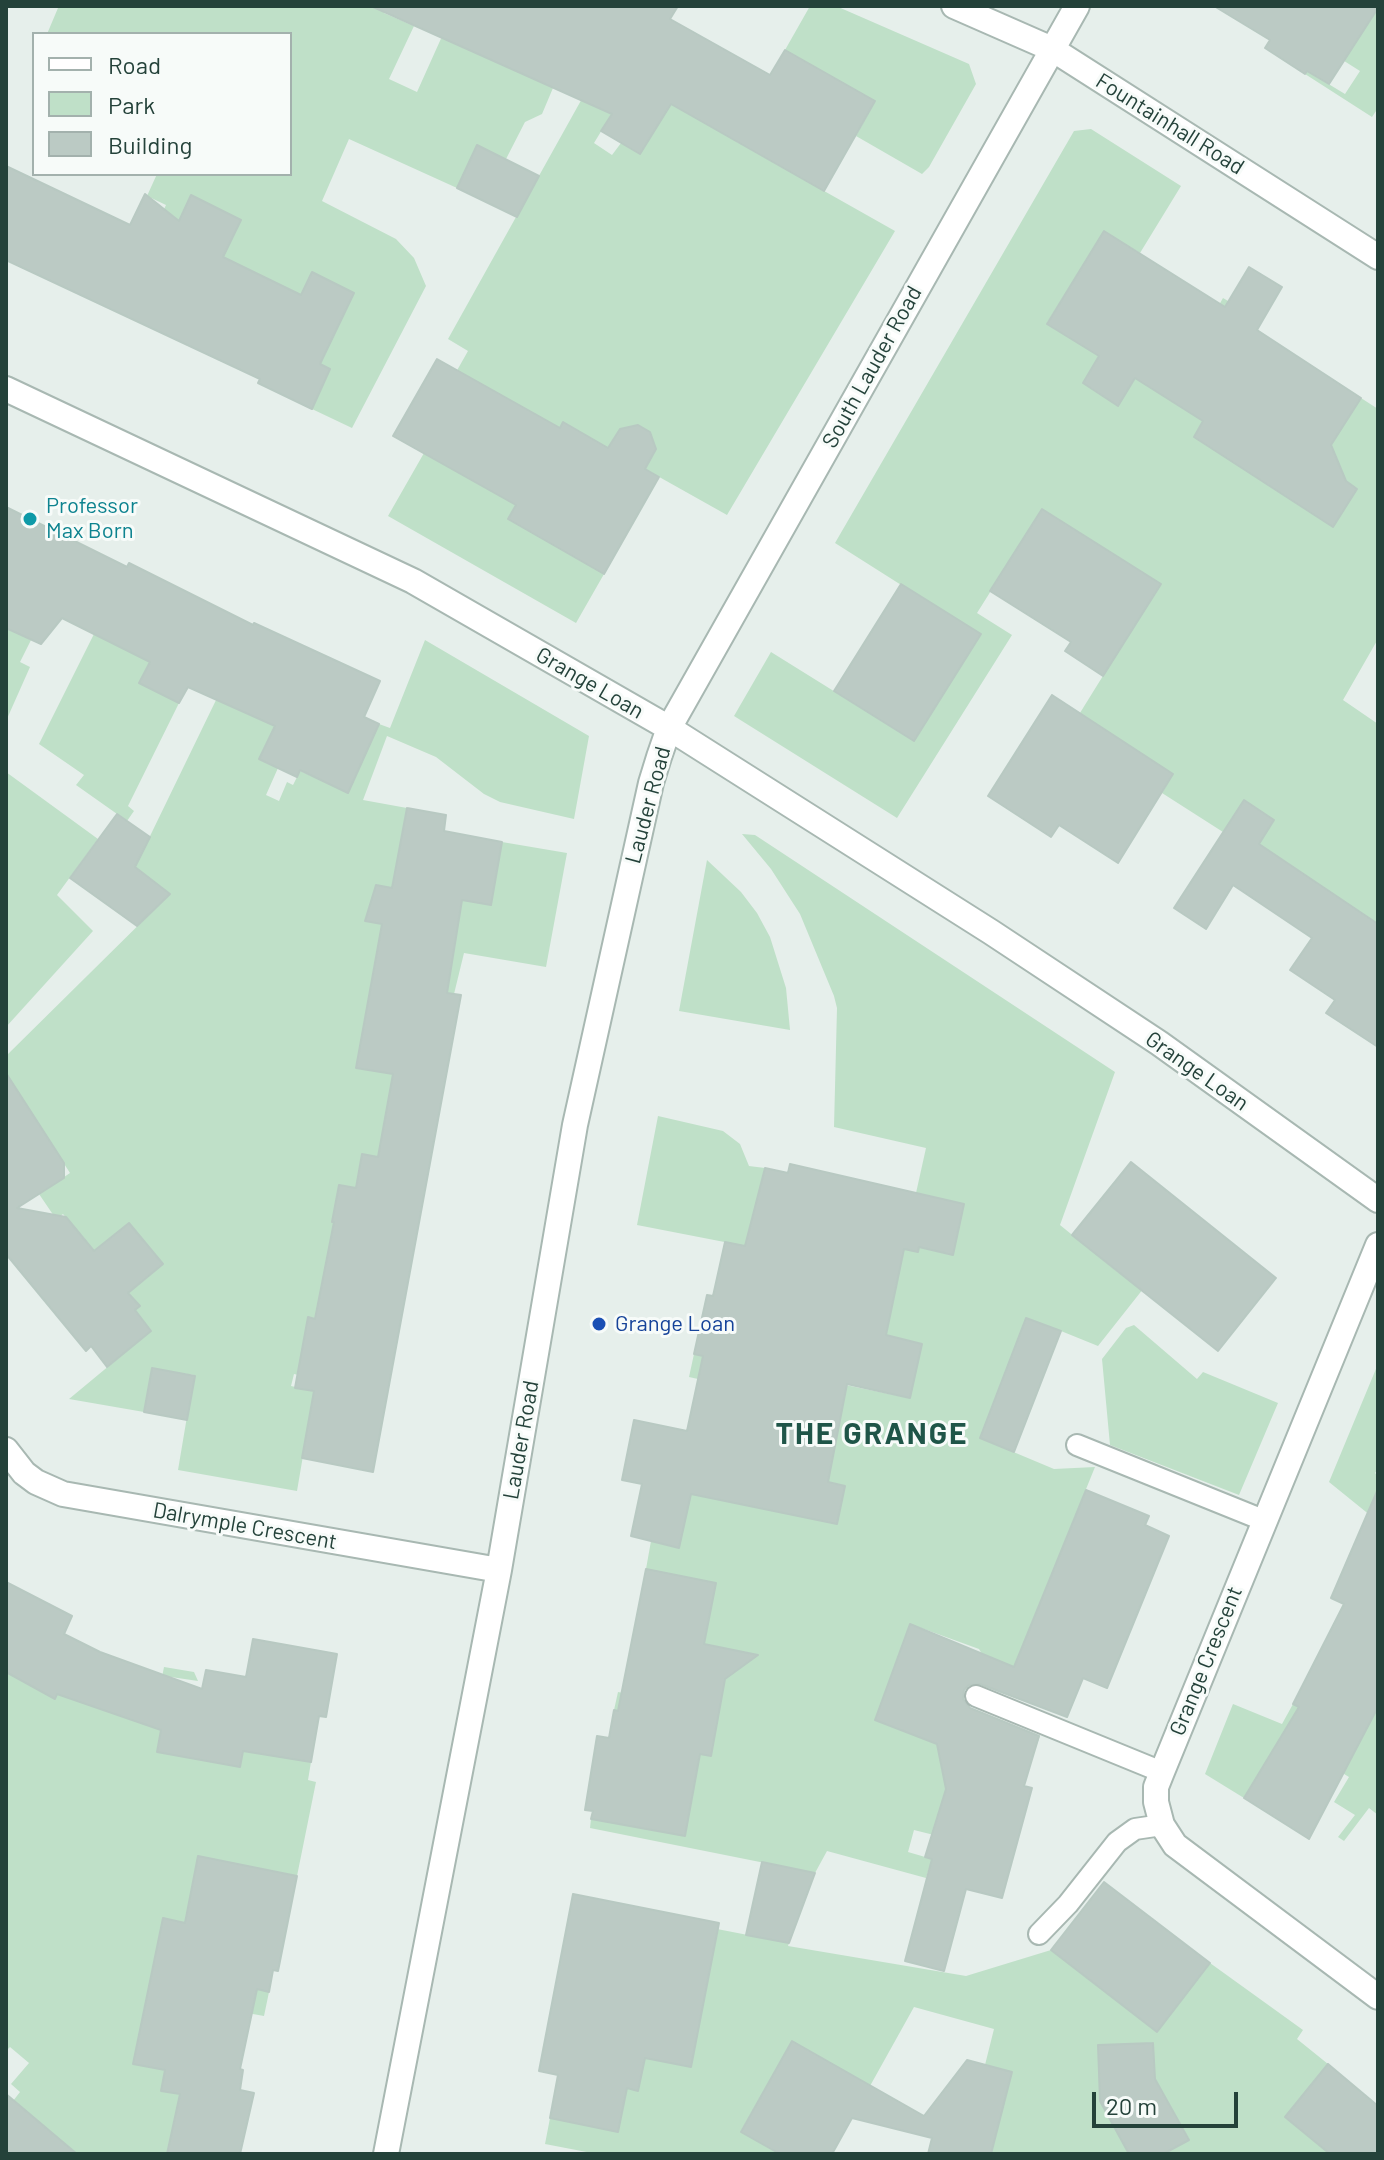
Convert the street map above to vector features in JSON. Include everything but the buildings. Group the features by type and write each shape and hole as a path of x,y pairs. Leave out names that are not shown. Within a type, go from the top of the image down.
{"street":[{"name":"Fountainhall Road","path":"954,6 1052,49 1378,257"},
{"name":"South Lauder Road","path":"669,728 1077,6"},
{"name":"Grange Loan","path":"6,389 413,581 669,728 1146,1034 1378,1200"},
{"name":"Lauder Road","path":"386,2154 499,1570 575,1125 648,794 669,728"},
{"name":"Grange Crescent","path":"1162,1825 1156,1787 1378,1245"},
{"name":"Dalrymple Crescent","path":"6,1450 36,1482 63,1494 499,1570"},
{"path":"1162,1825 1175,1845 1378,1997"}],"lane":[{"path":"1077,1445 1263,1520"},
{"path":"976,1696 1162,1772"},
{"path":"1039,1934 1068,1904 1117,1842 1135,1829 1162,1825"}],"green space":[{"path":"54,6 387,6 384,13 414,26 389,79 417,92 448,23 553,88 542,114 525,122 506,159 477,146 457,188 349,139 322,201 396,239 414,258 426,286 352,428 312,409 330,370 320,364 353,293 313,273 301,295 223,257 240,220 191,196 172,234 116,311 166,205 147,196 156,176 292,176 292,32 48,32 58,8"},
{"path":"810,6 836,6 969,64 976,84 929,167 922,174 856,136 875,101 785,50"},
{"path":"1378,8 1378,108 1372,117 1305,74 1307,71 1345,94 1360,71 1322,47 1368,24"},
{"path":"608,52 639,69 594,143 612,155 621,143 640,154 673,99 732,139 895,231 727,515 645,469 656,449 650,432 638,425 620,429 608,448 563,423 508,519 604,574 576,623 388,516 444,418 434,411 468,351 448,339"},
{"path":"1091,129 1181,186 1140,253 1104,232 1047,323 1099,356 1084,383 1118,405 1135,378 1167,397 1223,298 1262,321 1194,437 1332,526 1357,489 1330,471 1331,445 1361,398 1378,409 1378,639 1343,700 1378,724 1378,924 1283,860 1234,885 1274,820 1244,801 1223,832 1162,793 1173,774 1070,729 1160,584 1042,510 977,613 1012,635 897,818 734,716 771,652 914,741 980,635 835,543 1074,131"},
{"path":"6,628 31,640 20,662 30,667 6,721"},
{"path":"94,634 150,662 139,683 179,703 128,806 134,811 127,821 76,785 84,775 39,744"},
{"path":"425,640 589,736 574,819 500,802 484,794 436,757 387,736 363,800 407,808 392,888 376,885 365,921 455,937 462,900 491,905 502,842 567,853 546,967 464,953 454,994 372,979 356,1067 440,1082 378,1157 362,1154 356,1188 339,1185 332,1222 349,1226 398,1334 308,1318 302,1348 308,1377 294,1374 291,1386 314,1391 297,1491 178,1470 194,1375 152,1369 144,1412 69,1399 151,1331 135,1310 139,1306 123,1287 130,1282 142,1282 157,1269 158,1258 123,1228 107,1241 107,1253 101,1259 63,1214 56,1219 39,1194 70,1173 6,1074 6,1056 170,894 135,867 234,663 275,726 259,759 278,768 266,795 279,801 287,782 293,785 300,771 348,792 379,724 390,728"},
{"path":"6,772 98,839 57,895 93,931 6,1027"},
{"path":"742,834 755,835 1115,1072 1060,1225 1119,1273 1147,1284 1098,1346 1061,1331 980,1438 1054,1469 1095,1467 1004,1691 979,1649 910,1624 875,1720 930,1739 982,1713 1040,1736 1035,1750 964,1729 943,1742 939,1755 942,1771 950,1773 938,1836 914,1830 908,1852 932,1859 926,1878 827,1851 815,1873 590,1828 591,1819 700,1754 711,1756 716,1729 614,1710 618,1692 691,1706 698,1672 727,1677 738,1669 704,1644 715,1583 646,1569 651,1541 668,1544 691,1494 845,1486 828,1482 835,1443 691,1413 698,1379 689,1377 694,1354 909,1398 886,1335 904,1249 917,1252 919,1247 953,1254 964,1204 916,1193 926,1148 834,1127 837,1008 834,996 800,914 771,869"},
{"path":"707,860 741,892 770,937 786,988 790,1030 679,1011"},
{"path":"658,1116 723,1131 740,1144 749,1166 765,1168 745,1246 637,1225"},
{"path":"1134,1325 1197,1379 1203,1372 1278,1403 1239,1495 1110,1445 1102,1359 1126,1328"},
{"path":"1378,1364 1378,1469 1375,1473 1378,1476 1378,1531 1371,1516 1329,1482"},
{"path":"82,1645 161,1682 164,1667 194,1672 198,1681 171,1677 158,1752 239,1767 245,1738 291,1746 289,1758 311,1762 308,1780 316,1782 297,1876 198,1857 185,1923 163,1919 156,1955 244,1987 269,1992 264,2016 203,2005 165,2070 161,2090 180,2094 200,2154 77,2154 13,2101 20,2092 11,2084 29,2063 10,2047 6,2051 6,1671 40,1679 36,1689 55,1699"},
{"path":"1233,1704 1282,1724 1293,1704 1378,1707 1378,1815 1369,1808 1344,1841 1338,1837 1355,1815 1334,1802 1349,1777 1282,1736 1244,1798 1205,1774"},
{"path":"717,1929 789,1943 788,1946 966,1976 1051,1950 1105,1992 1118,1976 1170,2015 1210,1963 1303,2030 1297,2039 1328,2064 1285,2117 1330,2154 1163,2154 1189,2139 1155,2079 1153,2043 1098,2045 1100,2101 1129,2154 991,2154 1012,2072 985,2065 994,2029 914,2007 870,2086 792,2041 741,2131 780,2154 597,2154 545,2144 550,2118 618,2132 627,2088 637,2090 645,2058 691,2067"}],"place":[{"name":"Professor Max Born","path":"30,519"},
{"name":"Grange Loan","path":"599,1324"}],"district":[{"name":"THE GRANGE","path":"872,1434"}]}
